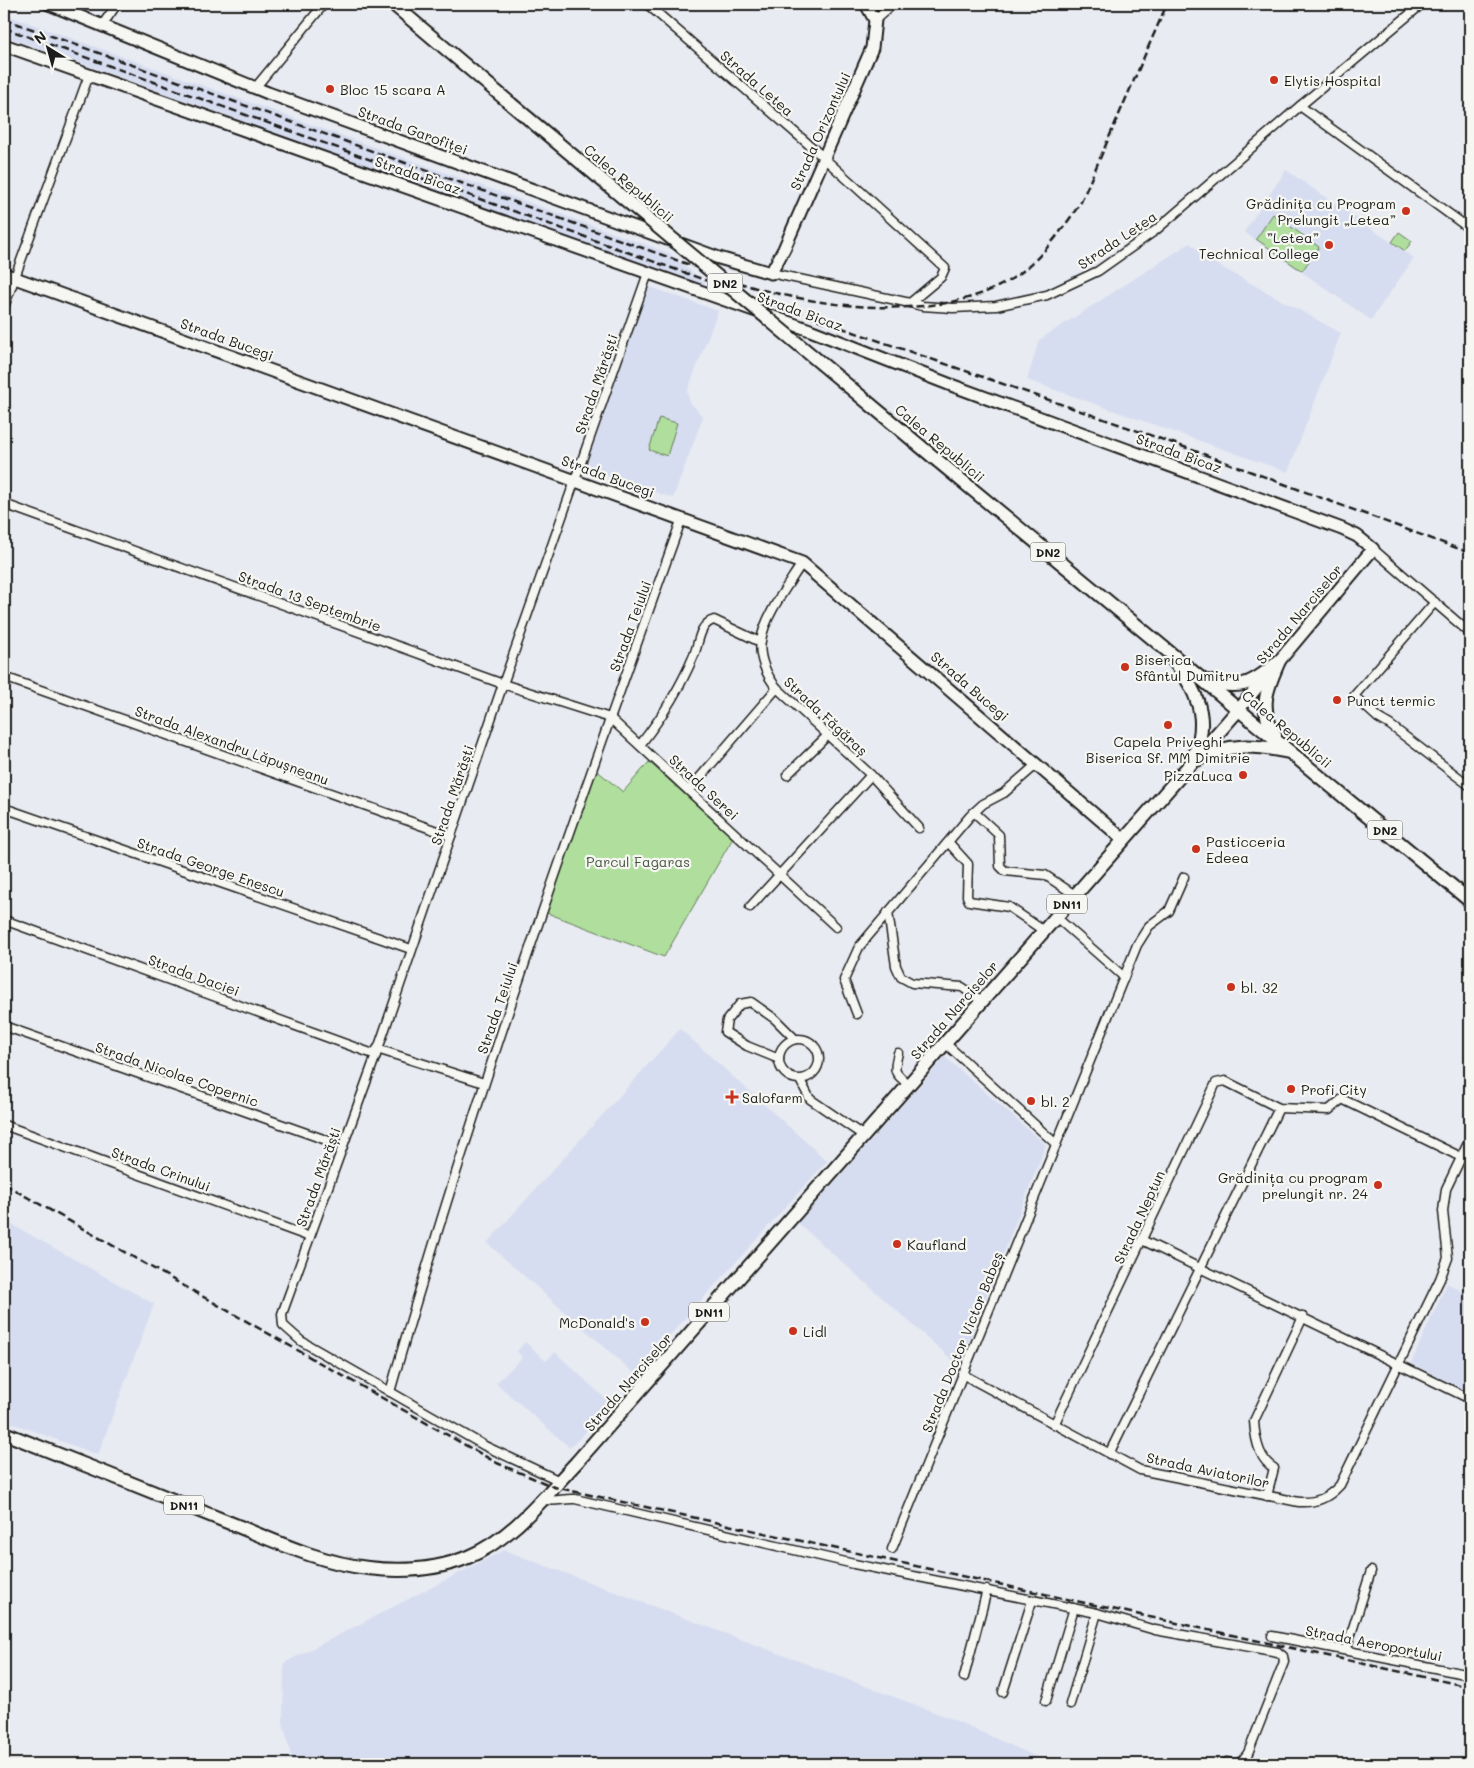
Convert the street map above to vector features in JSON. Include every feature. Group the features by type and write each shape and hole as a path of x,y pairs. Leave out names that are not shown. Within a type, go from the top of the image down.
{"main road":[{"name":"Calea Republicii","path":"393,4 938,461 1470,901"},
{"name":"DN11","path":"1158,642 1187,679 1199,700 1202,719 1200,737 1189,765"},
{"path":"1204,680 1240,686 1249,683 1279,661"},
{"path":"1279,661 1267,688 1264,708 1270,728 1281,744"},
{"name":"Strada Narciselor","path":"557,1484 1239,709"},
{"name":"DN11","path":"1189,765 1213,752 1245,745 1262,746 1292,753"},
{"name":"DN11","path":"4,1433 288,1546 327,1560 367,1568 421,1569 446,1565 470,1556 500,1538 557,1484"}],"street":[{"name":"Strada Garofiței","path":"49,4 103,24 255,88 719,258 771,273"},
{"path":"103,24 117,4"},
{"path":"255,88 324,4"},
{"name":"Strada Letea","path":"647,4 824,158 945,268 941,277 910,302"},
{"path":"866,4 875,20 893,4"},
{"name":"Strada Letea","path":"771,273 922,306 953,308 996,306 1047,295 1098,271 1156,230 1422,4"},
{"name":"Strada Orizontului","path":"771,273 784,249 867,62 875,36 875,20"},
{"name":"Strada Bicaz","path":"4,45 810,330 960,389 1342,529 1357,536 1374,549 1470,633"},
{"path":"4,307 9,276 88,75"},
{"path":"1300,106 1470,229"},
{"name":"Strada Mărăști","path":"390,1392 301,1341 283,1325 282,1314 377,1052 411,948 648,273"},
{"name":"Strada Bucegi","path":"9,276 802,563 1124,840"},
{"name":"Strada 13 Septembrie","path":"4,504 503,684 610,718"},
{"name":"Strada Teiului","path":"390,1392 420,1285 484,1083 610,718 682,518"},
{"name":"Strada Narciselor","path":"1239,709 1374,549"},
{"path":"640,745 666,712 694,654 703,627 707,622 714,620 760,642 778,601 802,563"},
{"path":"1435,602 1354,696 1378,718 1390,725 1470,786"},
{"name":"Strada Făgăraș","path":"760,642 762,658 767,672 777,688 871,775 919,828"},
{"name":"Strada Alexandru Lăpușneanu","path":"4,677 451,836"},
{"path":"689,790 777,688"},
{"name":"Strada Serei","path":"610,718 781,875"},
{"path":"787,775 828,735"},
{"path":"857,1014 844,980 858,947 974,812 1004,793 1037,764"},
{"name":"Strada Făgăraș","path":"750,907 871,775"},
{"name":"Strada George Enescu","path":"4,808 411,948"},
{"path":"974,812 999,835 1000,866 1005,871 1045,875 1075,895"},
{"path":"948,843 968,864 967,896 969,901 1009,907 1044,931"},
{"path":"781,875 836,927"},
{"name":"Strada Doctor Victor Babeș","path":"892,1549 1137,945 1149,926 1169,912 1184,877"},
{"path":"888,912 896,966 901,977 912,983 962,987 982,1001"},
{"path":"1056,917 1124,977"},
{"name":"Strada Daciei","path":"4,920 377,1052 484,1083"},
{"path":"779,1059 747,1046 725,1032 727,1020 740,1004 751,1002 775,1019 795,1039 808,1041 814,1045 819,1057 817,1070 807,1078 800,1080 793,1079 782,1071 779,1059 783,1046 795,1039"},
{"name":"Strada Nicolae Copernic","path":"4,1026 342,1146"},
{"path":"945,1044 1056,1144"},
{"path":"898,1053 894,1069 895,1073 909,1085"},
{"path":"800,1080 810,1099 864,1136"},
{"name":"Strada Neptun","path":"1054,1425 1216,1083 1225,1081 1258,1095 1279,1108"},
{"path":"962,1374 1109,1454 1199,1267 1279,1108 1330,1110 1342,1099 1461,1157"},
{"name":"Strada Crinului","path":"4,1125 310,1237"},
{"name":"Strada Aviatorilor","path":"1109,1454 1140,1470 1268,1496 1312,1503 1332,1494 1340,1485 1400,1363 1448,1258 1443,1211 1446,1189 1470,1138"},
{"path":"1142,1240 1400,1363 1470,1399"},
{"path":"1268,1496 1274,1468 1265,1463 1262,1456 1256,1438 1254,1421 1303,1317"},
{"path":"390,1392 557,1484"},
{"path":"543,1499 549,1501 563,1498 575,1499 854,1564 1074,1608 1155,1630 1270,1649 1283,1656 1284,1662 1248,1753 1236,1764 1227,1762"},
{"path":"1346,1650 1371,1571"},
{"path":"964,1677 987,1590"},
{"path":"1003,1692 1032,1601"},
{"path":"1046,1701 1074,1608"},
{"path":"1070,1704 1097,1614"},
{"name":"Strada Aeroportului","path":"1272,1636 1470,1675"}],"shaded area":[{"path":"4,14 669,253 710,288 4,36"},
{"name":"”Letea” Technical College","path":"1286,170 1414,258 1371,320 1244,232"},
{"path":"1190,243 1212,262 1341,333 1288,472 1027,380 1039,340"},
{"path":"648,286 718,311 687,392 690,402 703,417 673,498 585,469"},
{"path":"680,1029 827,1161 635,1374 487,1243"},
{"path":"945,1057 1046,1145 959,1366 798,1223"},
{"path":"4,1220 154,1304 98,1455 4,1420"},
{"path":"1447,1283 1467,1294 1470,1288 1470,1394 1411,1363"},
{"path":"525,1342 546,1361 555,1352 612,1405 570,1448 496,1383 522,1358 517,1351"},
{"path":"504,1550 950,1718 1052,1764 293,1764 283,1722 284,1663"}],"green space":[{"path":"1273,214 1319,247 1302,271 1256,239"},
{"path":"1399,232 1412,241 1405,251 1392,242"},
{"path":"659,418 677,423 667,456 649,450"},
{"name":"Parcul Fagaras","path":"649,762 733,838 664,957 547,913 595,769 623,792"}],"railway":[{"path":"4,19 743,284 807,300 843,305 880,307 917,306 952,302 985,292 1013,278 1042,253 1081,202 1167,4"},
{"path":"4,28 730,289 1187,448 1470,553"},
{"path":"4,1184 497,1463 554,1487 1470,1687"}],"place":[{"name":"Elytis Hospital","path":"1274,80"},
{"name":"Bloc 15 scara A","path":"330,89"},
{"name":"Grădinița cu Program Prelungit „Letea”","path":"1406,211"},
{"name":"”Letea” Technical College","path":"1329,245"},
{"name":"Biserica Sfântul Dumitru","path":"1125,667"},
{"name":"Punct termic","path":"1337,700"},
{"name":"Capela Priveghi Biserica Sf. MM Dimitrie","path":"1168,725"},
{"name":"PizzaLuca","path":"1243,775"},
{"name":"Pasticceria Edeea","path":"1196,849"},
{"name":"bl. 32","path":"1231,987"},
{"name":"Profi City","path":"1291,1089"},
{"name":"Salofarm","path":"732,1097"},
{"name":"bl. 2","path":"1031,1101"},
{"name":"Grădinița cu program prelungit nr. 24","path":"1378,1185"},
{"name":"Kaufland","path":"897,1244"},
{"name":"McDonald's","path":"645,1322"},
{"name":"Lidl","path":"793,1331"}]}
